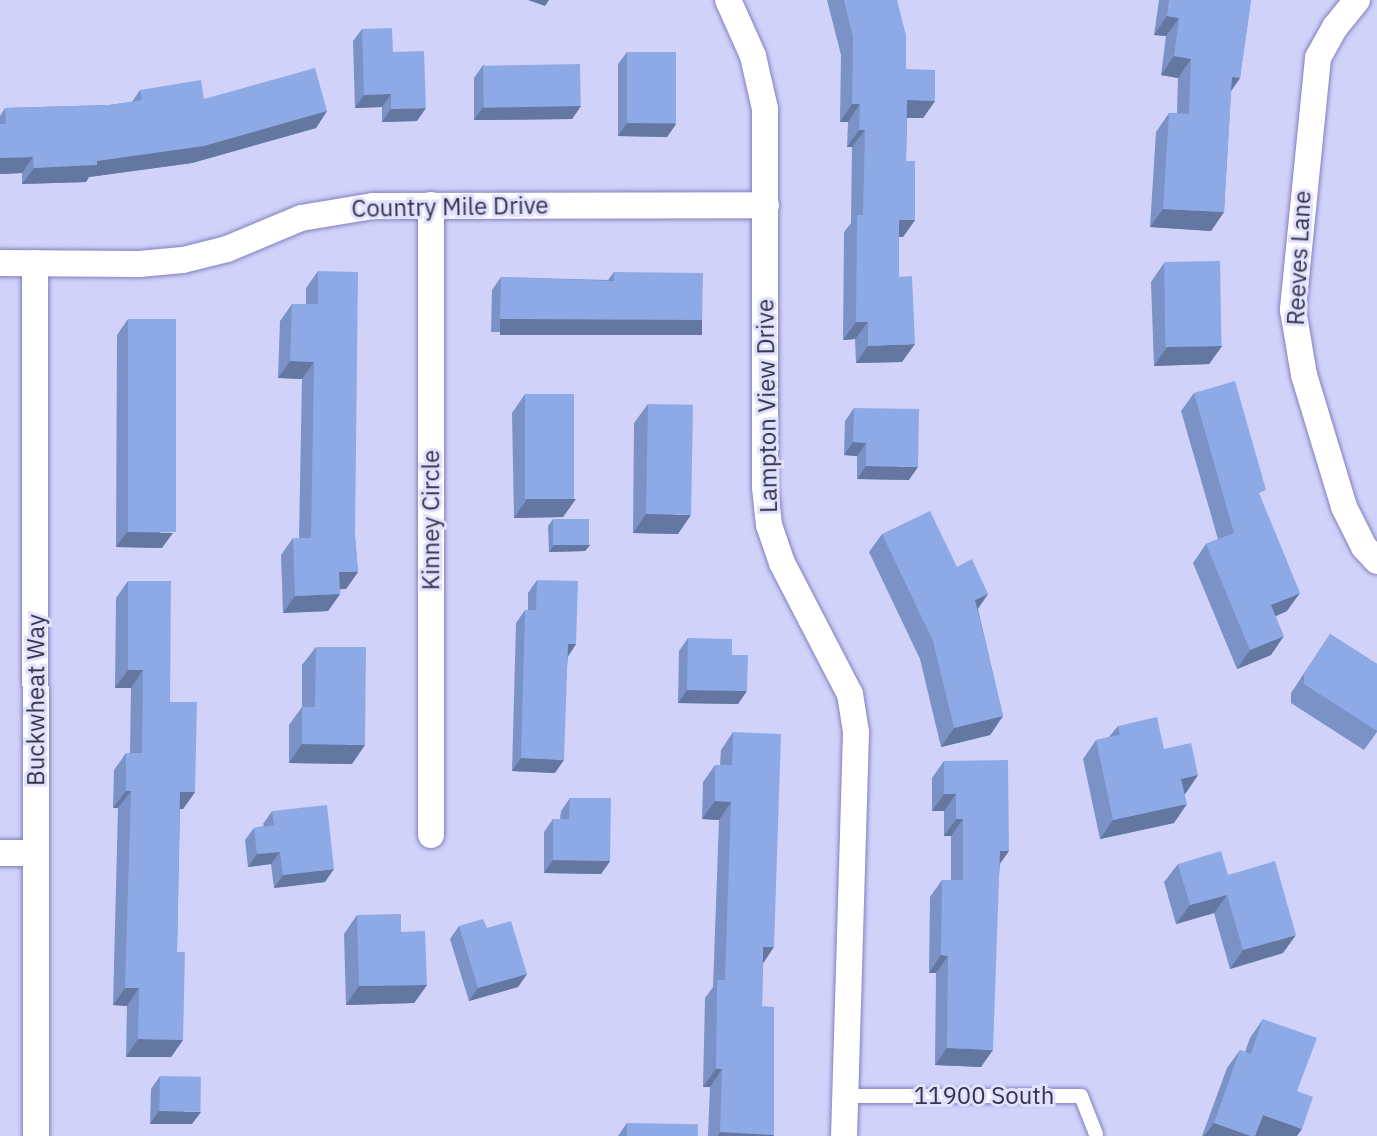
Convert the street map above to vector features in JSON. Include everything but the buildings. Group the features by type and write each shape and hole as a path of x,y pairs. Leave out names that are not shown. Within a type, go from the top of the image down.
{"street":[{"name":"Lampton View Drive","path":"728,0 753,56 765,109 765,487 769,525 782,563 850,694 856,733 844,1136"},
{"name":"Reeves Lane","path":"1357,0 1335,27 1318,58 1293,310 1304,375 1344,507 1364,547 1377,561"},
{"name":"Country Mile Drive","path":"0,263 139,264 183,260 227,249 301,218 337,209 431,205 766,205"},
{"name":"Kinney Circle","path":"431,205 431,835"},
{"name":"Buckwheat Way","path":"35,263 36,1136"},
{"path":"0,853 36,853"}],"lane":[{"name":"11900 South","path":"845,1096 1081,1096 1096,1134"}]}
